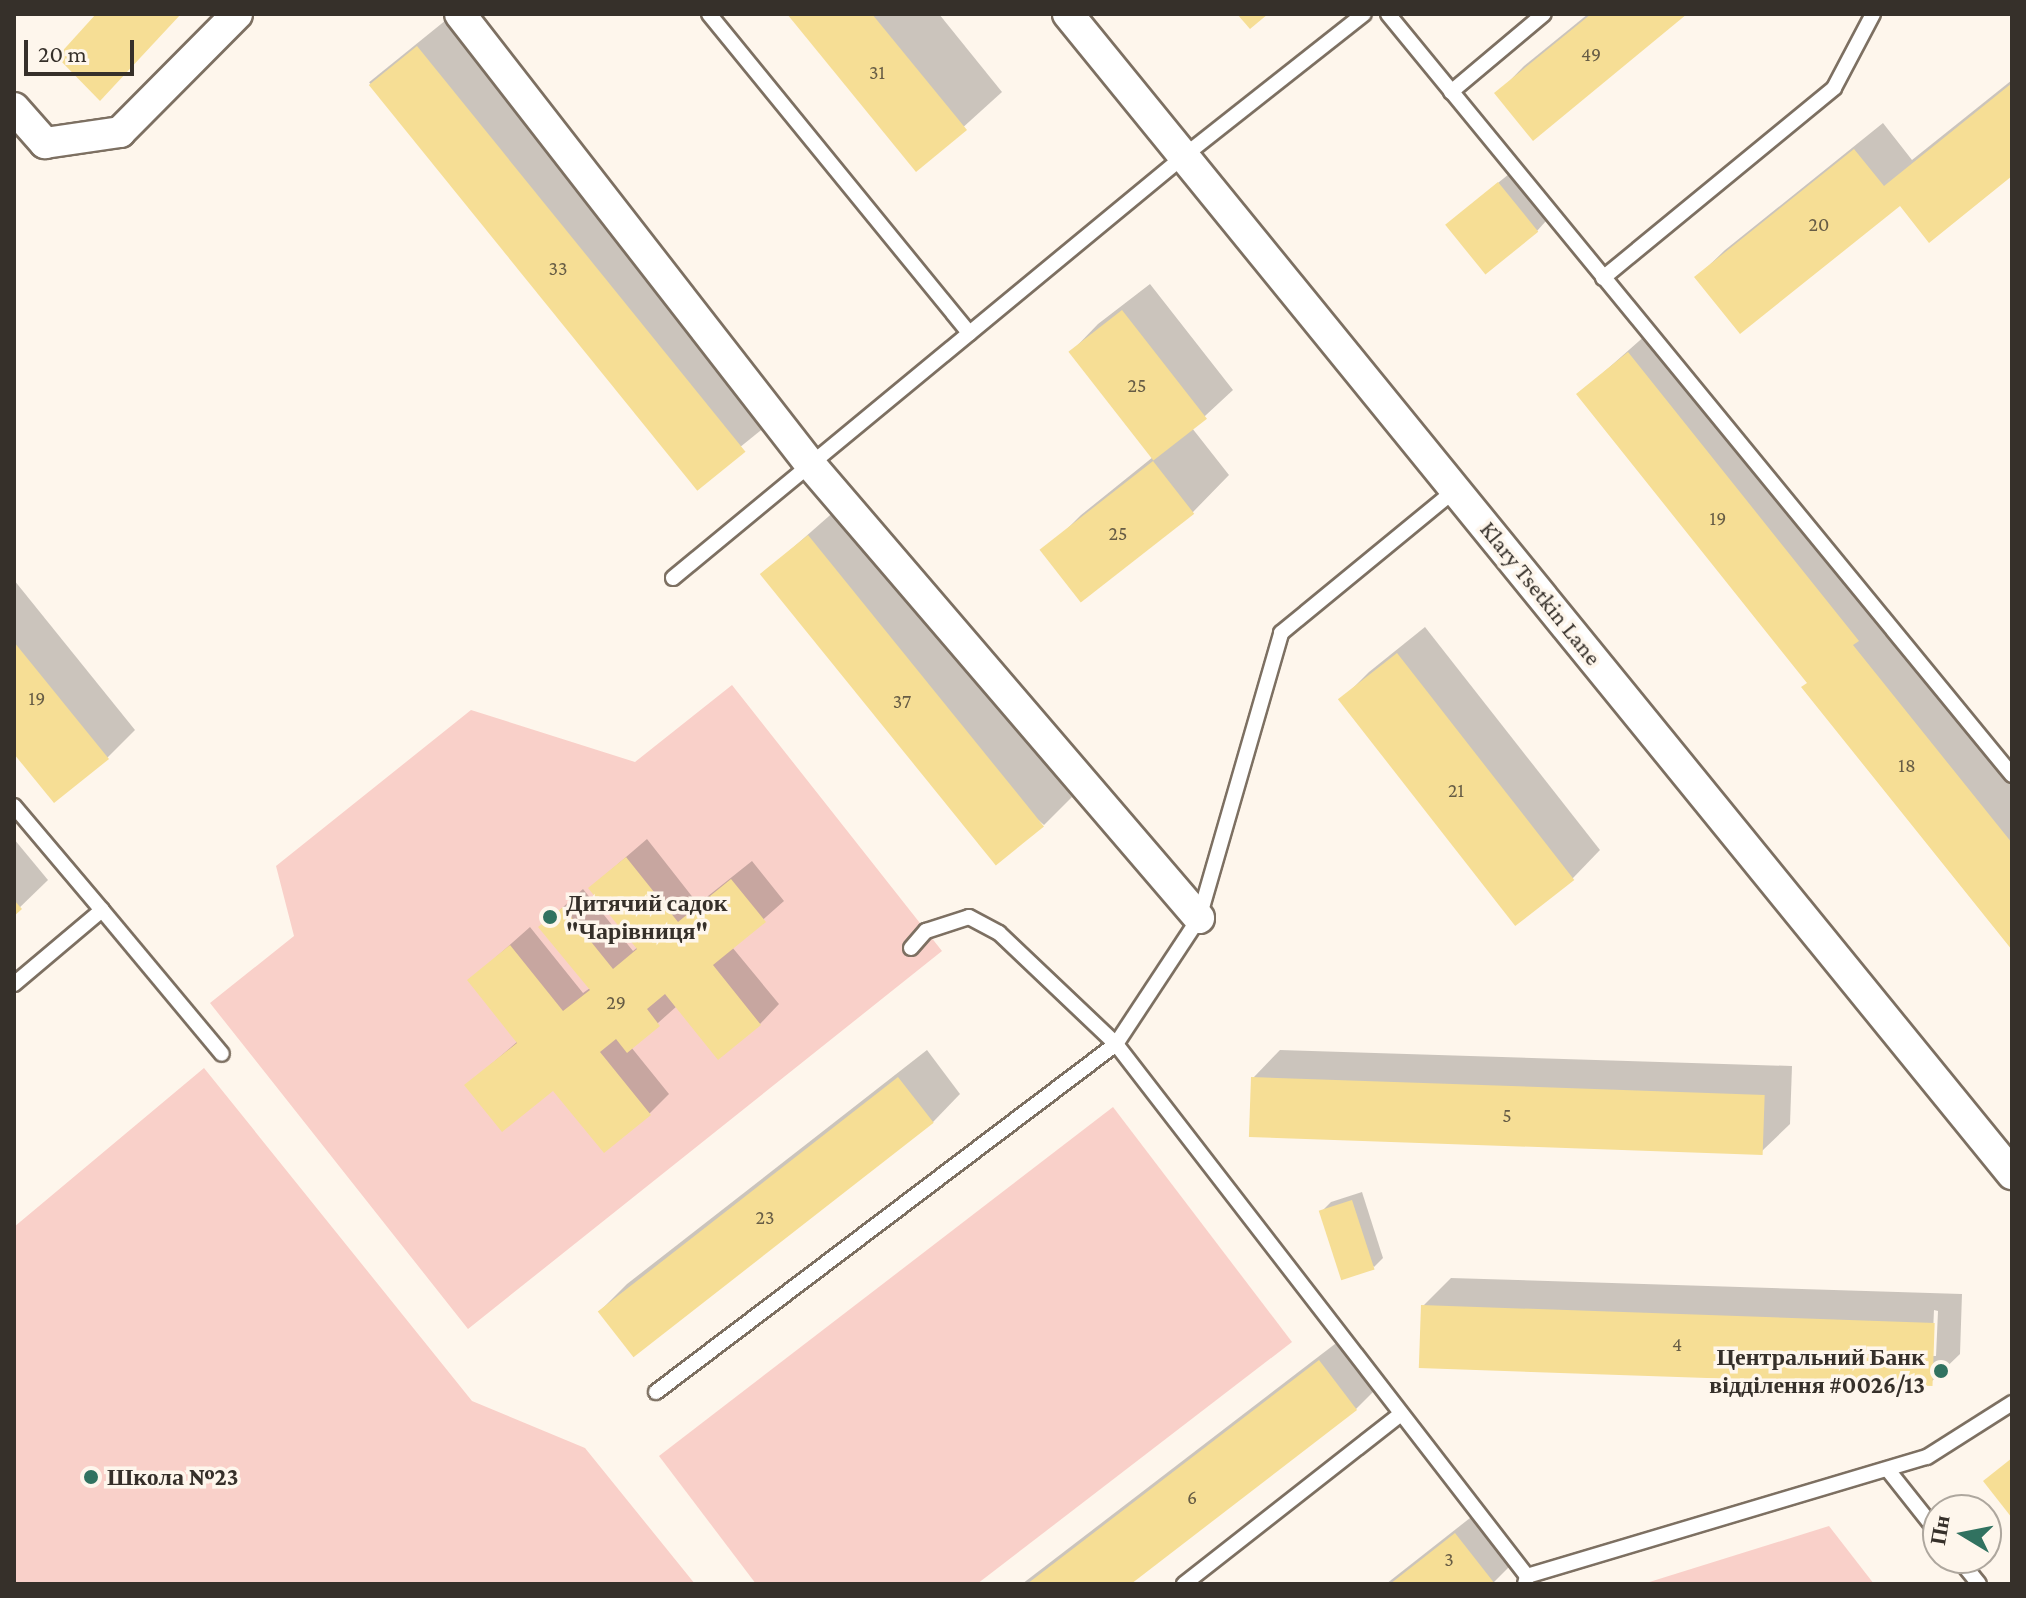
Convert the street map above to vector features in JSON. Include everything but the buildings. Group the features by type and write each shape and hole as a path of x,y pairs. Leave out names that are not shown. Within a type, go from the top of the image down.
{"street":[{"path":"14,108 45,143 120,132 237,14"},
{"path":"460,14 810,464 1199,918"},
{"name":"Klary Tsetkin Lane","path":"1068,14 2012,1174"}],"lane":[{"path":"709,14 969,333"},
{"path":"673,578 1184,156 1364,14"},
{"path":"1388,14 2012,775"},
{"path":"1451,92 1544,14"},
{"path":"1603,278 1834,88 1873,14"},
{"path":"656,1392 1116,1044 1199,918 1281,633 1456,489"},
{"path":"14,806 222,1054"},
{"path":"14,984 102,910"},
{"path":"911,948 926,931 969,917 999,933 1116,1044 1526,1580 1927,1457 2012,1403"},
{"path":"1184,1584 1401,1414"},
{"path":"1888,1470 1922,1513"}],"shaded area":[{"path":"732,685 942,951 468,1329 210,1003 294,936 276,866 471,710 635,762"},
{"path":"204,1068 472,1401 585,1448 695,1584 14,1584 14,1227"},
{"path":"1113,1107 1292,1342 977,1584 756,1584 659,1456"},
{"path":"1829,1526 1874,1584 1643,1584"}],"place":[{"name":"Дитячий садок \"Чарівниця\"","path":"550,917"},
{"name":"Центральний Банк відділення #0026/13","path":"1941,1371"},
{"name":"Школа №23","path":"91,1477"}]}
